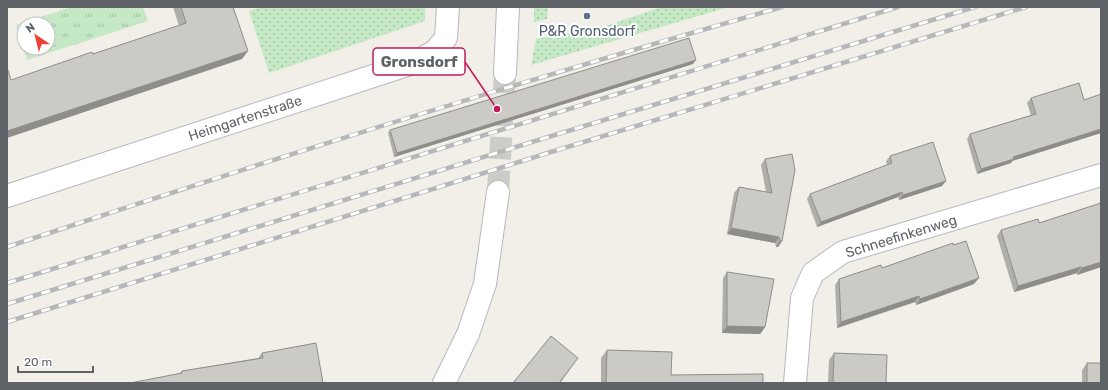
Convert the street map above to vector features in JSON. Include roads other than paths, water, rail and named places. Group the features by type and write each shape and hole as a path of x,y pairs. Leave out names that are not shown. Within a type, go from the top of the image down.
{"street":[{"name":"Heimgartenstraße","path":"7,196 416,62 434,51 446,38 448,7"},
{"path":"505,73 508,7"},
{"name":"Schneefinkenweg","path":"795,383 802,298 813,273 825,264 843,252 1101,175"},
{"path":"444,383 468,334 484,284 498,192"}],"tunnel":[{"path":"498,192 505,73"}],"railway":[{"path":"7,247 393,122 782,7"},
{"path":"7,283 898,7"},
{"path":"7,304 975,7"},
{"path":"7,322 551,152 1026,7"}],"place":[{"name":"P&R Gronsdorf","path":"587,16"},
{"name":"Gronsdorf","path":"497,109"}]}
